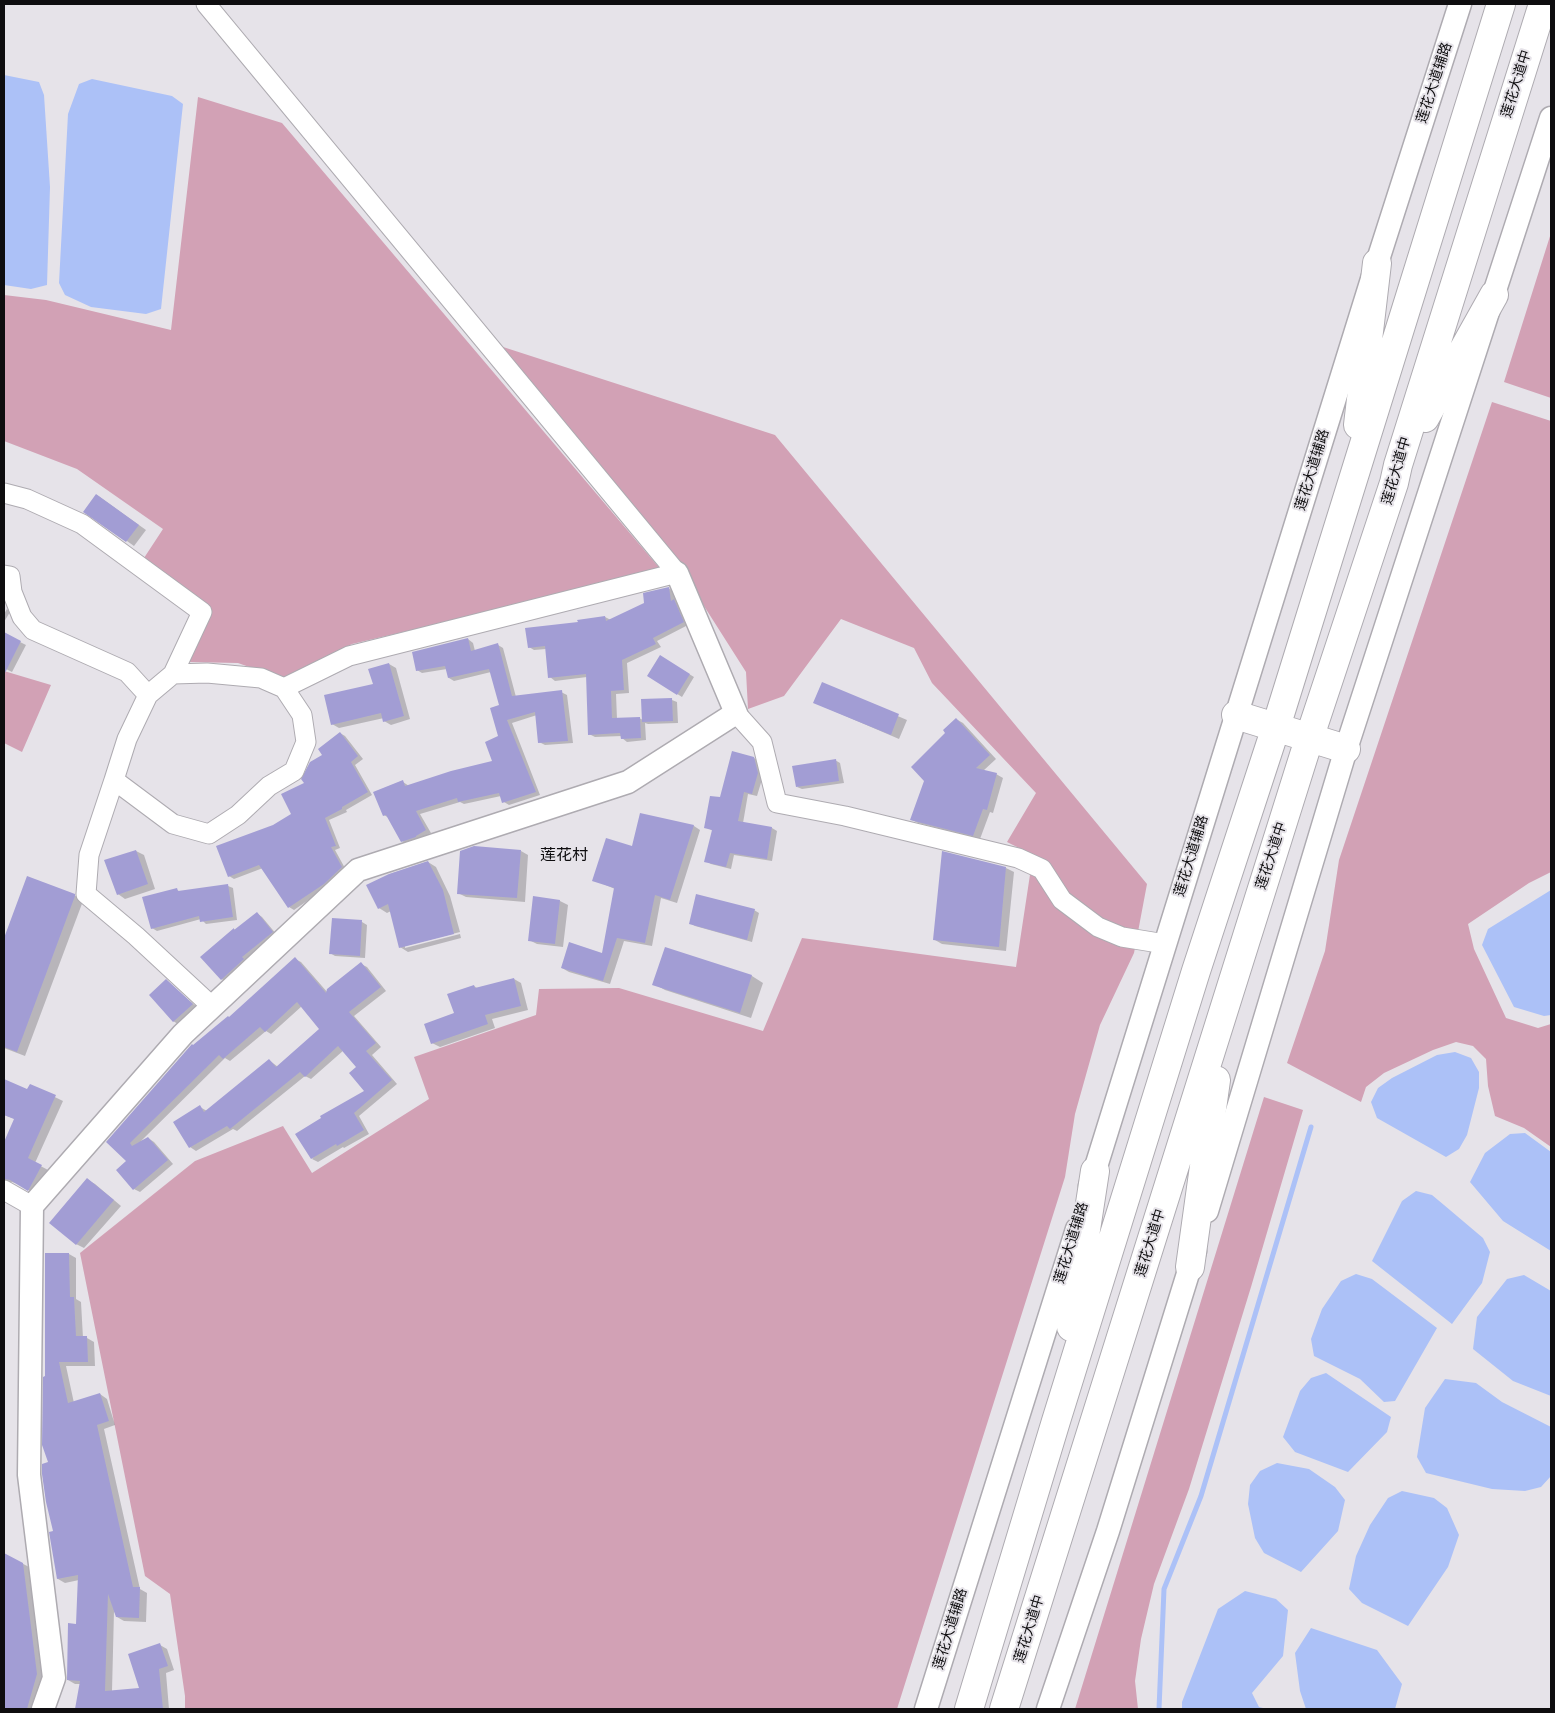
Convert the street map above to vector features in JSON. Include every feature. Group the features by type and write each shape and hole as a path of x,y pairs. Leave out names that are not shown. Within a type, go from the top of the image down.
{"main road":[{"path":"969,1709 1056,1421 1196,971 1276,727 1501,4"},
{"name":"莲花大道中","path":"1004,1709 1310,736 1396,474 1542,4"},
{"path":"1353,482 1377,263"},
{"path":"1353,482 1396,474 1494,295"},
{"path":"1236,715 1310,736 1346,749"},
{"path":"1190,1267 1230,992 1196,971"},
{"path":"1056,1421 1095,1171"}],"street":[{"path":"206,4 677,573 736,713 762,742 777,803 845,816 1018,858 1042,870 1062,900 1098,927 1122,937 1165,944"},
{"name":"莲花大道辅路","path":"926,1709 1377,263 1460,4"},
{"path":"1048,1709 1108,1531 1190,1267 1346,749 1551,118"},
{"path":"4,493 27,499 82,524 202,612 173,674 148,695 128,739 89,855 86,894 136,936 205,1000"},
{"path":"284,688 349,656 677,573"},
{"path":"4,575 10,576 12,592 22,617 33,630 127,672 148,695"},
{"path":"114,780 173,824 209,834 238,814 269,786 294,771 306,742 302,715 284,688 261,678 207,673 173,674"},
{"path":"43,1709 54,1678 30,1475 32,1206 183,1034 358,870 628,782 736,713"},
{"path":"4,1190 32,1206"}],"shaded area":[{"path":"198,97 282,123 662,571 352,644 283,679 238,663 189,662 210,610 144,558 163,529 77,469 4,441 4,295 46,300 171,330"},
{"path":"1551,233 1551,398 1504,382"},
{"path":"500,346 775,435 1147,884 1134,953 1100,1025 1075,1114 1065,1177 897,1709 185,1709 185,1696 170,1594 145,1576 80,1253 195,1161 283,1126 312,1173 429,1099 414,1057 536,1015 539,989 619,988 763,1031 802,938 1016,967 1033,855 1007,842 1036,793 932,683 914,648 841,619 784,696 748,709 746,672 683,573"},
{"path":"1492,402 1551,421 1551,872 1529,883 1468,924 1474,949 1506,1018 1538,1028 1551,1024 1551,1147 1524,1128 1495,1116 1488,1086 1486,1059 1473,1046 1456,1042 1433,1050 1384,1073 1366,1087 1361,1102 1287,1063 1325,951 1339,860"},
{"path":"4,671 51,685 22,752 4,743"},
{"path":"1264,1097 1303,1110 1189,1489 1154,1584 1141,1639 1135,1681 1138,1709 1075,1709"}],"water":[{"path":"4,75 39,82 44,95 50,187 47,285 31,289 4,285"},
{"path":"92,79 172,96 183,104 161,309 146,314 91,307 65,295 59,283 68,114 79,84"},
{"path":"1551,890 1551,1015 1544,1016 1514,1007 1482,945 1488,929"},
{"path":"1455,1052 1471,1058 1479,1072 1479,1088 1467,1135 1459,1149 1446,1157 1377,1118 1371,1102 1378,1088 1392,1078 1437,1055"},
{"path":"1525,1133 1551,1152 1551,1251 1503,1221 1470,1182 1485,1153 1510,1134"},
{"path":"1416,1191 1432,1195 1483,1238 1490,1252 1482,1283 1452,1324 1372,1261 1402,1201"},
{"path":"1356,1274 1372,1279 1437,1328 1395,1401 1384,1402 1360,1379 1314,1356 1311,1339 1322,1309 1341,1281"},
{"path":"1524,1275 1551,1291 1551,1396 1513,1381 1473,1349 1477,1317 1507,1279"},
{"path":"1326,1373 1391,1417 1387,1432 1348,1472 1295,1452 1283,1437 1300,1391 1311,1378"},
{"path":"1445,1379 1476,1383 1502,1402 1551,1427 1551,1476 1541,1487 1525,1491 1492,1489 1426,1473 1417,1457 1425,1408"},
{"path":"1277,1463 1309,1469 1335,1487 1345,1500 1338,1531 1301,1572 1264,1553 1255,1538 1248,1504 1250,1485 1260,1471"},
{"path":"1402,1491 1434,1498 1447,1508 1459,1535 1448,1567 1408,1626 1362,1603 1349,1589 1356,1556 1370,1525 1388,1498"},
{"path":"1245,1591 1276,1599 1288,1610 1283,1656 1252,1693 1259,1707 1267,1709 1182,1709 1182,1702 1218,1609"},
{"path":"1311,1628 1377,1650 1402,1684 1395,1709 1306,1709 1300,1691 1295,1653"}],"building":[{"path":"96,494 139,525 126,542 83,512"},
{"path":"669,587 671,601 674,599 684,622 653,638 656,644 622,660 624,690 611,691 612,718 640,717 641,738 621,739 620,733 588,735 586,674 548,678 545,646 528,648 525,628 578,622 577,620 605,616 606,621 644,603 643,593"},
{"path":"4,632 21,641 4,675"},
{"path":"468,638 471,651 498,643 512,696 562,690 568,741 538,743 535,712 507,720 536,792 502,803 499,793 458,802 457,798 416,811 426,830 416,837 401,842 386,815 383,816 373,792 403,780 405,786 451,771 492,761 485,742 498,736 490,708 499,705 489,669 448,678 445,666 416,671 412,652"},
{"path":"660,655 690,674 677,695 647,676"},
{"path":"389,663 404,716 383,722 381,713 331,725 324,695 373,684 368,669"},
{"path":"822,682 899,714 891,735 813,703"},
{"path":"672,698 673,721 642,722 641,699"},
{"path":"956,718 990,755 976,768 997,773 987,810 983,809 973,836 910,820 924,781 911,767 945,733 943,730"},
{"path":"340,732 358,756 351,762 368,792 325,818 336,846 331,847 342,867 324,884 288,908 259,865 228,877 216,846 273,825 291,814 281,794 304,783 301,779 310,762 322,755 318,749"},
{"path":"732,751 754,757 758,773 752,794 744,792 738,821 772,827 767,859 730,853 726,867 704,862 712,830 704,828 710,796 720,797"},
{"path":"836,759 839,781 796,787 792,766"},
{"path":"640,813 694,825 670,900 655,895 645,943 617,938 603,981 561,968 569,942 602,953 614,888 592,881 606,838 632,846"},
{"path":"474,846 521,850 517,898 457,894 460,851"},
{"path":"136,850 148,884 117,895 104,860"},
{"path":"942,851 1006,867 999,947 933,940"},
{"path":"428,861 443,890 454,934 399,948 388,904 378,909 366,885 389,874"},
{"path":"27,876 75,894 75,896 17,1052 4,1047 4,938"},
{"path":"228,884 233,917 200,922 199,916 151,929 142,897 177,888 178,891"},
{"path":"696,894 755,909 747,940 689,924"},
{"path":"533,896 560,900 555,944 528,941"},
{"path":"257,912 273,932 242,957 244,959 221,980 200,957 234,928 234,930"},
{"path":"332,918 362,920 360,956 329,954"},
{"path":"665,947 752,975 740,1013 652,985"},
{"path":"295,957 326,993 327,989 361,962 381,987 349,1012 376,1043 366,1051 392,1080 354,1113 364,1130 311,1159 295,1134 321,1118 320,1116 364,1091 349,1073 356,1067 338,1046 305,1077 300,1072 230,1129 227,1126 189,1148 173,1122 200,1105 204,1112 269,1059 276,1067 319,1029 297,1002 265,1032 260,1027 223,1059 219,1055 130,1143 132,1146 148,1137 168,1160 133,1190 116,1170 126,1161 106,1142 192,1044 229,1017"},
{"path":"514,978 521,1006 485,1015 488,1024 431,1044 424,1024 454,1013 447,994 474,985 475,988"},
{"path":"166,979 193,1004 173,1022 149,995"},
{"path":"4,1079 27,1089 30,1084 56,1095 28,1158 42,1165 28,1191 10,1180 4,1179 4,1142 14,1119 4,1115"},
{"path":"87,1178 114,1200 76,1245 49,1223"},
{"path":"45,1253 69,1253 70,1297 74,1297 76,1336 87,1336 88,1362 59,1362 68,1403 100,1393 109,1421 97,1425 133,1587 140,1587 139,1618 116,1617 108,1594 105,1691 139,1688 128,1654 160,1643 168,1666 159,1669 163,1709 75,1709 80,1681 67,1680 68,1623 76,1624 78,1575 57,1579 49,1532 53,1531 42,1474 42,1464 48,1462 42,1445 43,1377 45,1376"},
{"path":"4,1553 23,1563 37,1674 27,1709 4,1709"}],"waterway":[{"path":"1159,1709 1164,1589 1201,1496 1311,1127"}],"district":[{"name":"莲花村","path":"564,856"}]}
